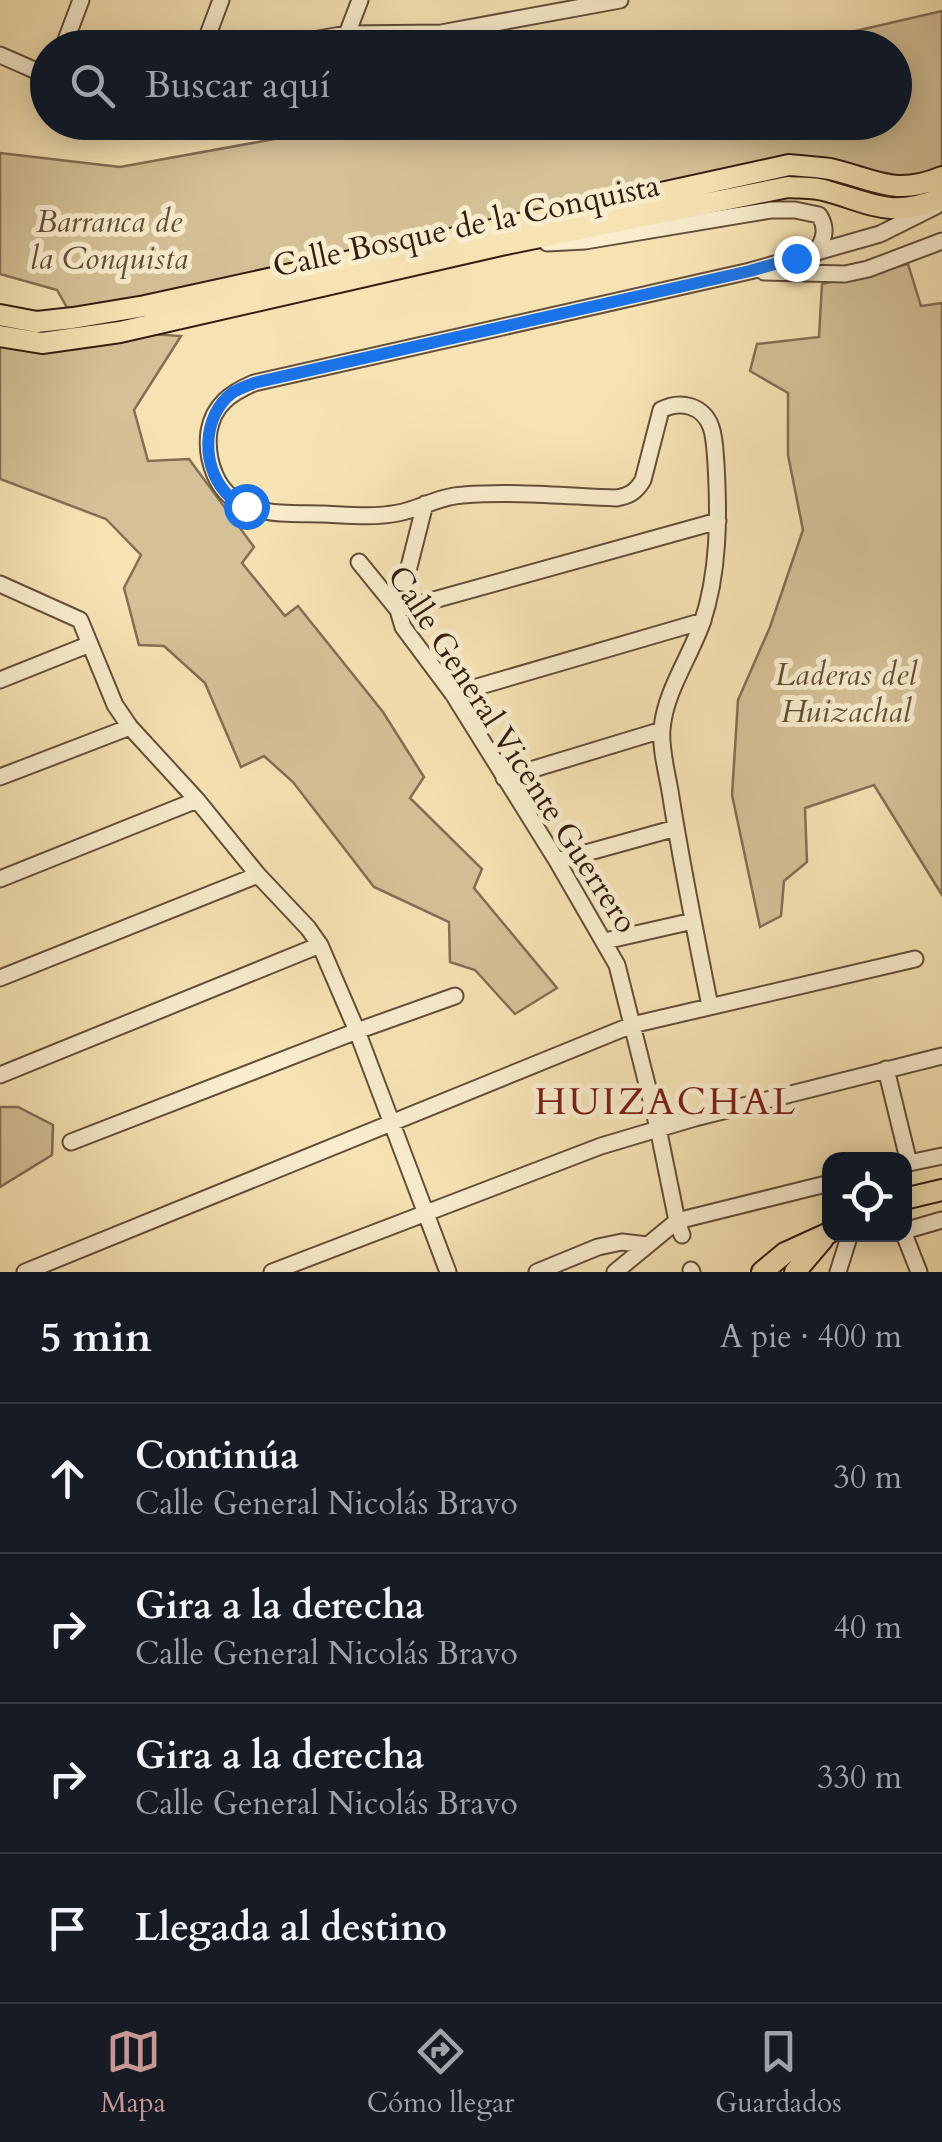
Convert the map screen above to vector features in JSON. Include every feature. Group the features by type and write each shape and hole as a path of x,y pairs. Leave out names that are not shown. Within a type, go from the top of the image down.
{"main road":[{"name":"Calle Bosque de la Conquista","path":"0,315 38,322 145,306 789,165 830,170 893,186 913,185 942,176"},
{"name":"Calle Bosque de la Conquista","path":"0,336 42,344 120,332 501,245 788,187 823,189 890,210 942,200"},
{"path":"912,1197 941,1189"},
{"path":"762,1272 786,1253 822,1235"},
{"path":"795,1272 822,1240"}],"street":[{"path":"70,30 81,0"},
{"path":"210,30 221,0"},
{"path":"349,30 360,0"},
{"path":"452,30 533,8 620,0"},
{"path":"0,55 30,68"},
{"path":"710,1006 662,730 668,703 703,621 711,586 718,488 711,428 704,414 694,408 671,405 661,410 643,480 627,496 458,495 375,516 266,512 228,496 216,480 209,460 210,424 217,409 233,392 254,383 750,271 880,234 942,200"},
{"path":"501,245 586,241 771,210 796,210 818,215 824,223 825,231 816,252"},
{"path":"750,271 845,274 942,241"},
{"path":"425,504 398,610 718,521"},
{"name":"Calle General Vicente Guerrero","path":"359,562 398,610 403,627 453,694 557,860 617,965 679,1228"},
{"path":"0,584 80,620 115,705 130,726 320,945 357,1031 448,1272"},
{"path":"453,694 703,621"},
{"path":"0,680 90,644"},
{"path":"0,777 130,726"},
{"path":"504,778 662,730"},
{"path":"0,879 197,800"},
{"path":"557,860 676,828"},
{"path":"0,978 258,874"},
{"path":"605,941 693,920"},
{"path":"0,1075 320,945"},
{"path":"26,1272 632,1026 915,959"},
{"path":"72,1142 455,996"},
{"path":"272,1272 601,1146 942,1056"},
{"path":"886,1070 904,1152"},
{"path":"912,1163 942,1156"},
{"path":"615,1272 646,1244 679,1228 822,1185"},
{"path":"912,1230 942,1220"},
{"path":"537,1272 598,1247 622,1242 646,1244"},
{"path":"838,1272 847,1242"},
{"path":"908,1242 920,1272"}],"green space":[{"name":"Barranca de la Conquista","path":"942,11 942,177 934,180 789,165 73,318 57,290 0,274 0,153 120,167 269,140 912,140 912,30 860,30"},
{"name":"Laderas del Huizachal","path":"908,264 921,306 942,303 942,895 874,785 805,808 807,862 784,881 781,916 760,927 732,795 738,700 770,627 803,530 788,455 788,393 750,371 757,344 819,337 822,284"},
{"path":"120,332 181,336 134,410 148,461 189,459 254,547 242,563 285,616 298,606 383,712 424,777 410,798 482,869 474,888 557,988 515,1014 475,970 450,962 449,922 374,887 293,782 264,756 241,767 205,683 164,646 139,645 124,588 141,555 106,519 0,479 0,336"},
{"path":"0,1107 18,1107 53,1125 52,1155 0,1187"}],"district":[{"name":"HUIZACHAL","path":"666,1101"}],"route":[{"path":"246,506 228,496 216,480 209,460 210,424 217,409 233,392 254,383 796,258"}]}
